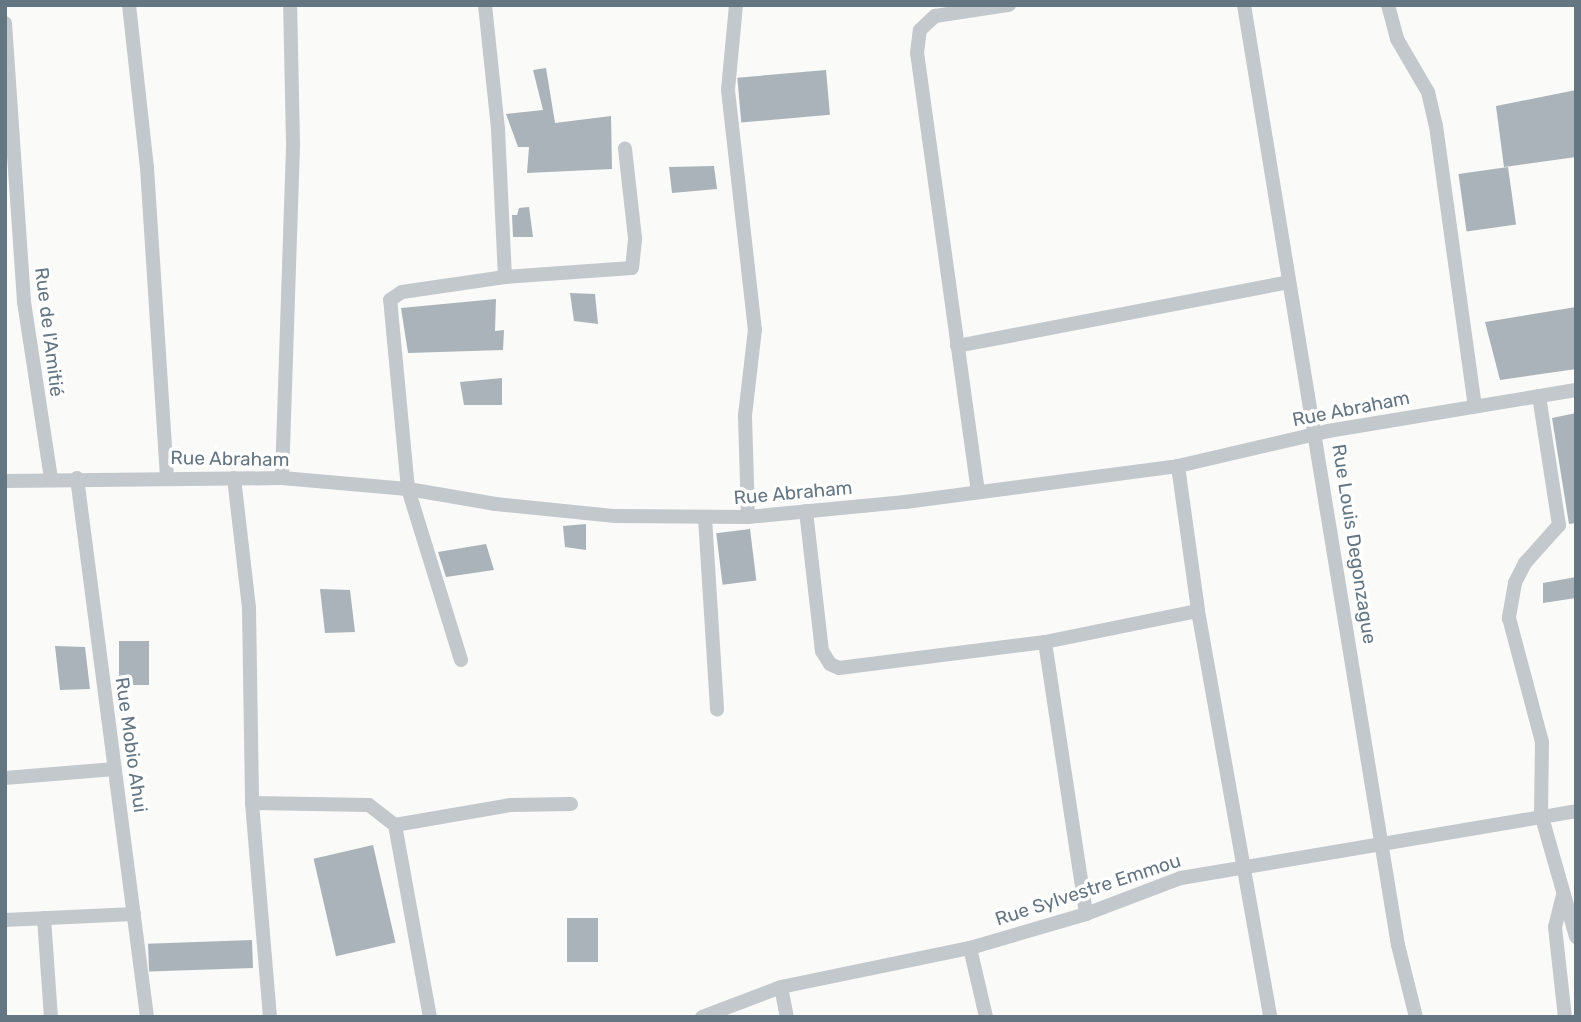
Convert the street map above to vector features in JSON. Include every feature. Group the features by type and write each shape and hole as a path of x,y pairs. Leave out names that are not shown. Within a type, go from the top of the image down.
{"street":[{"path":"129,5 147,168 167,477"},
{"path":"282,478 293,143 290,5"},
{"path":"485,5 498,128 505,277"},
{"path":"736,5 729,102 755,329 746,416 748,517"},
{"path":"978,492 917,53 920,30 934,16 1009,5"},
{"name":"Rue Louis Degonzague","path":"1244,5 1398,944 1416,1017"},
{"path":"1388,5 1397,39 1428,92 1436,126 1475,406"},
{"name":"Rue de l'Amitié","path":"5,23 24,302 51,478"},
{"path":"461,660 408,489 390,300 402,292 505,277 632,268 635,238 625,149"},
{"path":"957,346 1289,282"},
{"name":"Rue Abraham","path":"5,481 51,478 282,478 408,489 561,511 705,518 748,517 978,492 1178,466 1316,435 1576,390"},
{"path":"1539,396 1559,526 1525,563 1515,583 1508,618 1542,742 1541,814 1576,937"},
{"path":"1178,466 1198,611 1270,1017"},
{"name":"Rue Mobio Ahui","path":"77,478 147,1017"},
{"path":"234,478 249,608 252,803 270,1017"},
{"path":"806,511 822,651 830,664 839,667 1045,642 1198,611"},
{"path":"705,518 717,710"},
{"path":"1045,642 1086,915"},
{"path":"5,778 114,769"},
{"path":"252,803 369,805 395,825 430,1017"},
{"path":"395,825 511,805 571,804"},
{"name":"Rue Sylvestre Emmou","path":"702,1017 728,1012 781,988 970,947 1086,915 1181,878 1383,841 1576,810"},
{"path":"1563,895 1555,927 1565,1017"},
{"path":"5,920 134,914"},
{"path":"44,918 51,1017"},
{"path":"970,947 986,1017"},
{"path":"781,988 787,1017"}],"building":[{"path":"546,68 555,123 611,116 612,169 527,173 529,147 518,147 506,114 543,110 533,70"},
{"path":"826,70 830,115 741,123 737,78"},
{"path":"1576,90 1576,157 1504,167 1496,106"},
{"path":"714,166 717,189 672,193 669,167"},
{"path":"1508,167 1516,224 1467,231 1458,174"},
{"path":"529,207 533,237 513,237 512,215 517,215 519,208"},
{"path":"570,293 595,294 598,324 574,321"},
{"path":"496,299 495,331 504,330 503,350 408,353 401,308"},
{"path":"1576,307 1576,369 1500,380 1485,322"},
{"path":"502,378 502,405 464,405 460,382"},
{"path":"1576,413 1576,523 1569,524 1552,418"},
{"path":"586,524 586,550 565,547 563,526"},
{"path":"750,529 756,581 723,585 716,533"},
{"path":"486,544 494,570 446,577 438,552"},
{"path":"1576,577 1576,598 1543,603 1543,583"},
{"path":"320,589 350,590 355,632 325,633"},
{"path":"119,641 149,641 149,685 119,685"},
{"path":"55,646 85,647 90,689 60,690"},
{"path":"373,845 395,942 336,956 314,859"},
{"path":"567,918 598,918 598,962 567,962"},
{"path":"252,940 253,968 149,972 148,944"}]}
